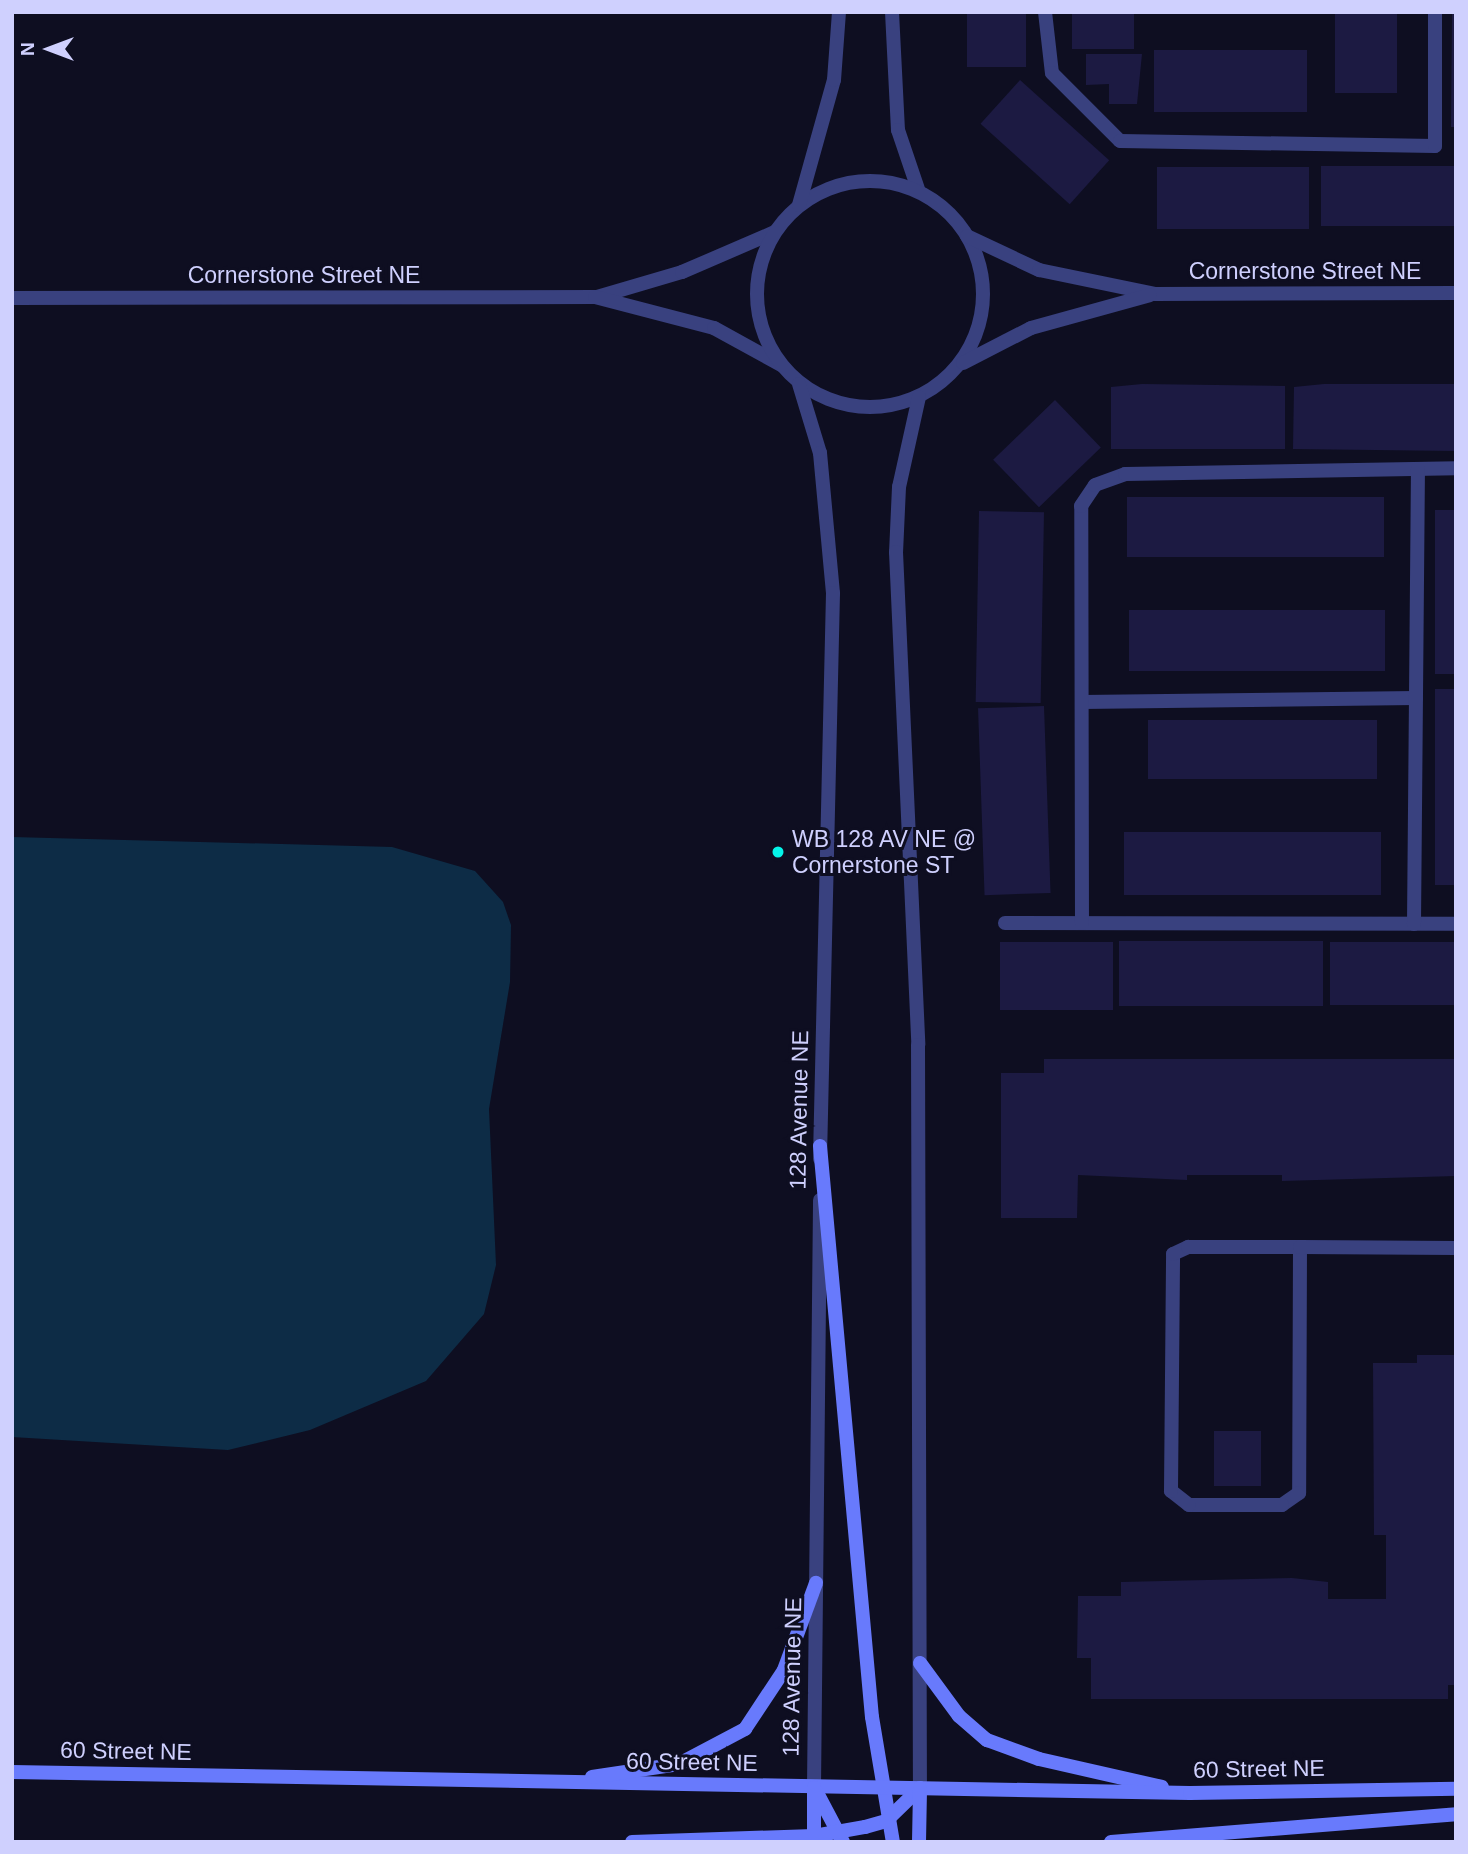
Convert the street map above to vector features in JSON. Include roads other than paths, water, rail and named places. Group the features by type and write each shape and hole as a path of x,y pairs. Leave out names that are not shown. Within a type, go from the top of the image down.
{"main road":[{"path":"820,1146 886,1821 893,1842"},
{"path":"553,1783 679,1764 746,1729 784,1670 816,1583"},
{"path":"920,1663 959,1716 987,1740 1039,1759 1190,1793"},
{"name":"60 Street NE","path":"12,1772 1190,1793 1456,1789"},
{"path":"814,1787 842,1837"},
{"name":"128 Avenue NE","path":"814,1787 814,1839"},
{"path":"632,1842 842,1837 886,1821 920,1788"},
{"path":"919,1842 920,1788"},
{"path":"1111,1842 1456,1814"}],"street":[{"path":"799,205 834,80 839,12"},
{"path":"891,12 898,130 919,192"},
{"path":"1045,12 1052,73 1120,141 1436,146 1435,12"},
{"path":"870,180 919,192 966,235 984,295 972,344 959,366 919,397 895,406 845,406 799,384 781,365 759,320 756,294 775,232 799,205 821,192 870,180"},
{"name":"Cornerstone Street NE","path":"596,297 682,272 775,232"},
{"name":"Cornerstone Street NE","path":"966,235 1039,270 1155,294 1456,293"},
{"name":"Cornerstone Street NE","path":"959,366 1031,328 1155,294"},
{"name":"Cornerstone Street NE","path":"12,298 596,297 714,328 781,365"},
{"name":"128 Avenue NE","path":"799,384 820,453 833,593 820,1146 814,1787"},
{"path":"919,397 900,487 896,552 918,1045 920,1788"},
{"path":"1082,923 1081,506 1095,485 1125,474 1456,468"},
{"path":"1414,924 1418,469"},
{"path":"1082,702 1416,698"},
{"path":"1005,923 1456,924"},
{"path":"1300,1247 1298,1493 1282,1505 1189,1505 1171,1491 1173,1254 1188,1247 1300,1247 1456,1248"}],"water":[{"path":"12,837 392,847 475,871 503,902 511,925 510,982 489,1109 496,1265 484,1314 426,1381 310,1430 228,1450 12,1437"}],"place":[{"name":"WB 128 AV NE @ Cornerstone ST","path":"778,852"}]}
